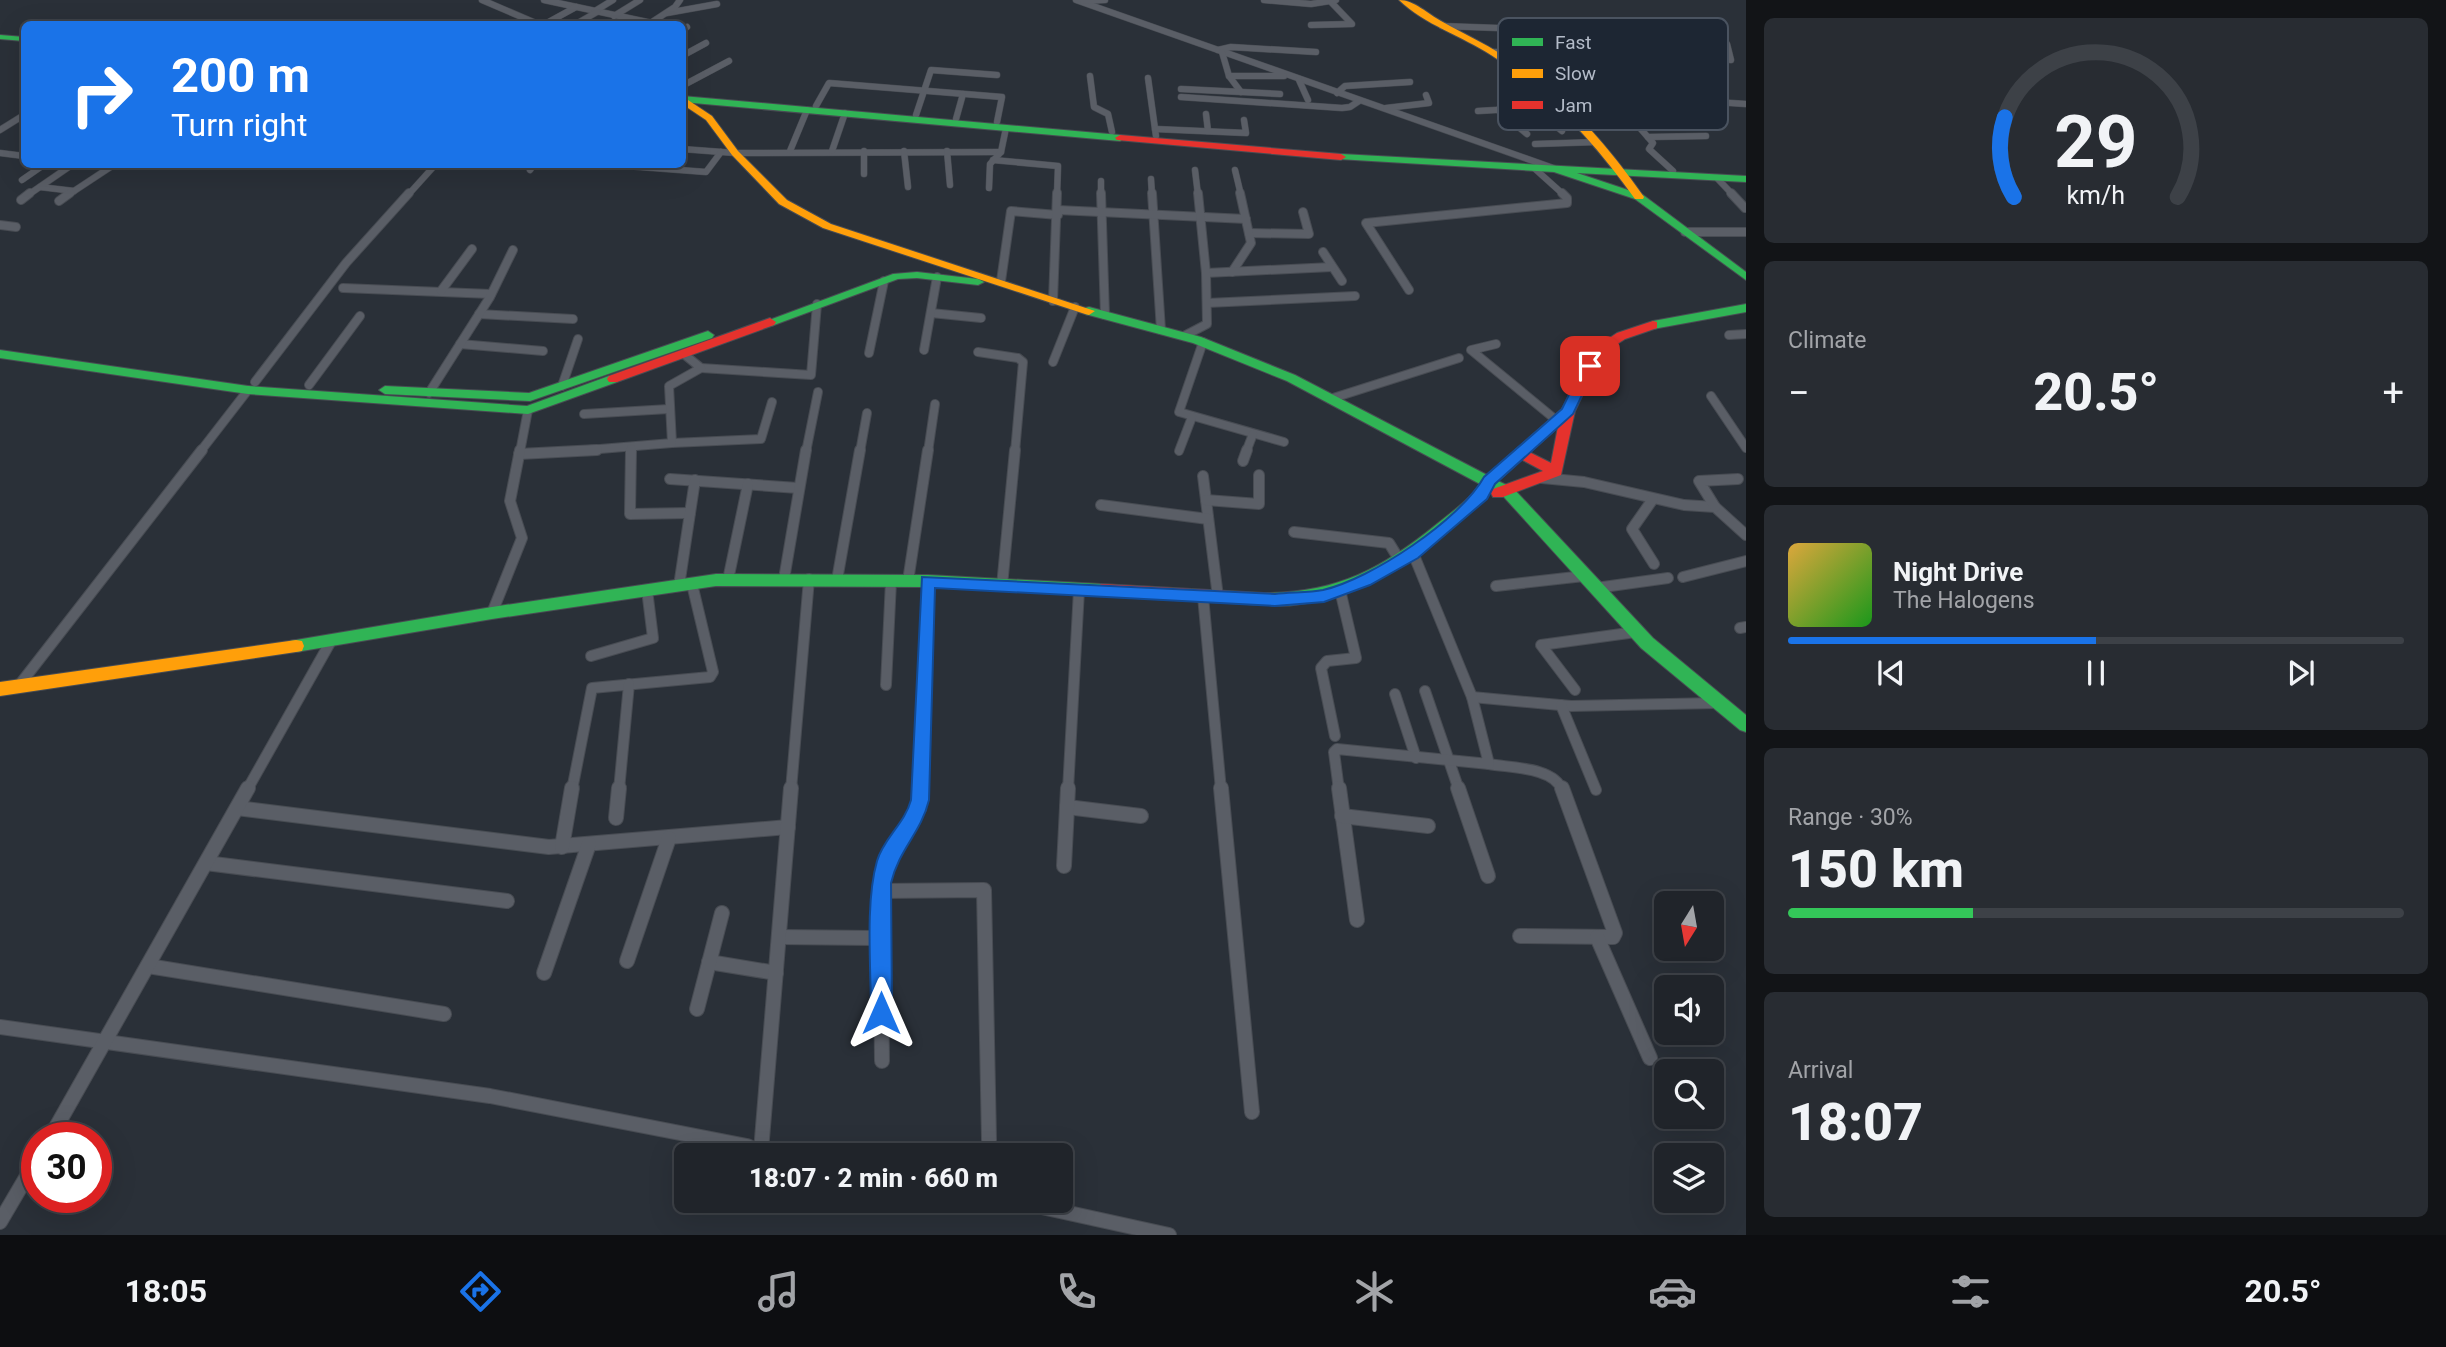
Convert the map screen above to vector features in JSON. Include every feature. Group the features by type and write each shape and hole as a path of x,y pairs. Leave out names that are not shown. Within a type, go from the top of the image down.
{"street":[{"path":"482,0 531,21"},
{"path":"548,0 638,21"},
{"path":"550,21 583,0"},
{"path":"581,21 613,0"},
{"path":"611,21 640,0"},
{"path":"655,21 680,0"},
{"path":"1078,1 1105,0"},
{"path":"1264,0 1311,4 1333,1 1352,24 1311,25"},
{"path":"1402,0 1442,26 1498,56"},
{"path":"1078,1 1536,166 1567,198 1567,203 1366,223 1409,290"},
{"path":"667,13 702,3 717,4"},
{"path":"1442,26 1498,28"},
{"path":"0,35 21,37"},
{"path":"686,54 706,43"},
{"path":"1219,51 1231,47 1316,52"},
{"path":"1219,51 1229,76 1241,92"},
{"path":"1492,52 1498,52"},
{"path":"686,84 729,61"},
{"path":"916,115 930,70 997,75"},
{"path":"1090,76 1094,109 1108,114 1112,132"},
{"path":"1229,76 1287,76"},
{"path":"1148,78 1156,133"},
{"path":"1271,78 1285,104"},
{"path":"1298,80 1308,100"},
{"path":"1337,93 1342,86 1410,82"},
{"path":"790,151 812,108 829,83 1003,97 1001,152 990,164 989,188"},
{"path":"1181,89 1280,94"},
{"path":"956,118 963,94"},
{"path":"1381,109 1429,103 1426,94"},
{"path":"1181,97 1347,108 1359,101"},
{"path":"686,98 956,118 1002,125 1338,157 1556,169 1673,171 1746,177"},
{"path":"686,101 709,118 728,153 783,202 827,226 1053,301 1203,342 1292,378 1486,488 1507,492 1636,632 1746,725"},
{"path":"1728,103 1746,104"},
{"path":"812,108 845,113 1112,132 1245,133 1244,120"},
{"path":"1478,111 1498,110"},
{"path":"832,151 845,113"},
{"path":"1206,114 1208,131"},
{"path":"0,130 21,117"},
{"path":"1522,130 1527,134"},
{"path":"1586,130 1639,197 1746,277"},
{"path":"1642,130 1653,144 1649,149 1673,171"},
{"path":"1156,133 1355,154 1717,178 1746,177"},
{"path":"1648,137 1706,136"},
{"path":"1535,145 1597,142"},
{"path":"686,149 728,153 1001,152"},
{"path":"864,151 864,174"},
{"path":"904,151 908,187"},
{"path":"947,151 950,185"},
{"path":"0,153 21,156"},
{"path":"675,168 709,172 728,153"},
{"path":"993,160 1058,165 1053,301"},
{"path":"22,180 39,168"},
{"path":"21,200 68,168"},
{"path":"59,201 109,168"},
{"path":"17,688 346,263 432,168"},
{"path":"1556,169 1639,197"},
{"path":"1184,336 1207,324 1206,273 1195,170"},
{"path":"1232,272 1250,247 1235,170"},
{"path":"1151,178 1161,330"},
{"path":"1717,178 1745,208"},
{"path":"1101,181 1105,315"},
{"path":"40,187 74,191"},
{"path":"1006,284 1011,211 1246,219"},
{"path":"1249,233 1309,234 1303,212"},
{"path":"0,225 16,227"},
{"path":"1685,232 1746,232"},
{"path":"0,346 251,386 309,385 524,398 893,271 897,264 869,241"},
{"path":"441,291 472,249"},
{"path":"429,393 479,314 513,250"},
{"path":"1323,252 1342,281"},
{"path":"1206,273 1332,267"},
{"path":"0,354 251,386 528,410 817,304 906,275 1006,284"},
{"path":"924,350 937,277"},
{"path":"869,353 884,281"},
{"path":"343,288 491,293"},
{"path":"1206,303 1356,296"},
{"path":"672,443 669,386 701,368 811,375 817,304"},
{"path":"1053,362 1076,307"},
{"path":"0,689 331,641 647,590 728,580 928,581 1275,600 1324,596 1365,581 1407,557 1486,488 1562,416 1597,352 1621,336 1665,321 1746,307"},
{"path":"930,313 981,318"},
{"path":"479,314 573,319"},
{"path":"309,385 360,316"},
{"path":"1729,335 1746,334"},
{"path":"562,386 578,340"},
{"path":"1203,342 1178,408 1179,412 1284,442"},
{"path":"460,344 543,351"},
{"path":"1496,344 1471,350 1562,416"},
{"path":"978,352 1018,358 1023,362 1002,586"},
{"path":"684,355 701,368"},
{"path":"1330,399 1459,358"},
{"path":"784,579 798,488 818,392"},
{"path":"1711,396 1746,448"},
{"path":"519,454 761,439 772,402"},
{"path":"886,685 900,581 935,404"},
{"path":"584,414 669,409"},
{"path":"492,614 522,538 510,501 528,410"},
{"path":"837,580 867,413"},
{"path":"1179,451 1192,416"},
{"path":"1553,469 1562,416"},
{"path":"1243,461 1253,434"},
{"path":"631,448 630,514 690,513"},
{"path":"1527,450 1553,469 1584,482 1684,505 1715,507"},
{"path":"1507,492 1553,469"},
{"path":"1206,500 1259,504 1259,475"},
{"path":"1203,477 1252,1112"},
{"path":"1738,479 1699,481 1715,507 1746,535"},
{"path":"670,480 798,488"},
{"path":"562,847 589,692 592,688 710,677 712,672 686,585 690,513 695,480"},
{"path":"728,580 748,484"},
{"path":"1653,499 1632,529 1654,564"},
{"path":"1101,505 1208,519"},
{"path":"1294,532 1389,543 1407,557 1472,697 1489,764"},
{"path":"1683,577 1741,562 1746,573"},
{"path":"1496,586 1668,578"},
{"path":"764,1143 809,579"},
{"path":"882,1061 880,891 887,859 919,808 928,581"},
{"path":"591,656 653,638 647,590"},
{"path":"1064,866 1079,590"},
{"path":"1335,736 1321,668 1327,662 1356,658 1340,590"},
{"path":"1575,690 1541,645 1636,632"},
{"path":"59,1122 331,641"},
{"path":"616,818 629,684"},
{"path":"1425,691 1488,876"},
{"path":"1395,694 1416,758"},
{"path":"1472,697 1561,705 1717,703"},
{"path":"1561,705 1595,790"},
{"path":"1357,919 1334,751 1337,750 1489,764 1550,775 1559,781 1615,933 1613,937 1520,936"},
{"path":"1067,807 1141,816"},
{"path":"237,808 562,847 788,827"},
{"path":"1342,816 1428,826"},
{"path":"627,961 669,838"},
{"path":"544,973 589,845"},
{"path":"206,863 507,901"},
{"path":"880,891 984,890 989,1140"},
{"path":"697,1009 723,913"},
{"path":"779,937 873,937"},
{"path":"1597,937 1650,1058"},
{"path":"709,962 776,973"},
{"path":"148,966 444,1014"},
{"path":"0,1027 490,1096 715,1143"},
{"path":"0,1222 21,1186"},
{"path":"1069,1213 1169,1235"}],"traffic: fast":[{"path":"0,37 21,39"},
{"path":"686,99 1120,138"},
{"path":"1341,157 1746,179"},
{"path":"1556,169 1639,197 1746,277"},
{"path":"770,322 897,276 917,275 978,282"},
{"path":"1653,325 1746,308"},
{"path":"1089,311 1197,340 1291,378 1508,492 1647,643 1746,725"},
{"path":"385,390 530,397 708,335"},
{"path":"0,354 248,390 528,410 613,379"},
{"path":"1264,599 1317,596 1341,590 1385,569 1466,509 1489,481 1568,411"},
{"path":"296,646 492,613 716,580 928,581 1101,590"}],"traffic: slow":[{"path":"1403,0 1498,56"},
{"path":"686,102 709,118 735,153 783,202 827,226 1089,311"},
{"path":"1585,130 1639,197"},
{"path":"0,689 296,646"}],"traffic: jam":[{"path":"1120,138 1341,157"},
{"path":"613,379 770,322"},
{"path":"1498,493 1556,472 1568,411 1597,352 1621,336 1653,325"},
{"path":"1522,454 1556,472"},
{"path":"1101,590 1264,599"}],"route":[{"path":"881,1013 881,883 891,850 916,814 920,800 928,581 1275,600 1324,596 1365,581 1413,554 1482,495 1489,481 1568,411 1590,366"}]}
